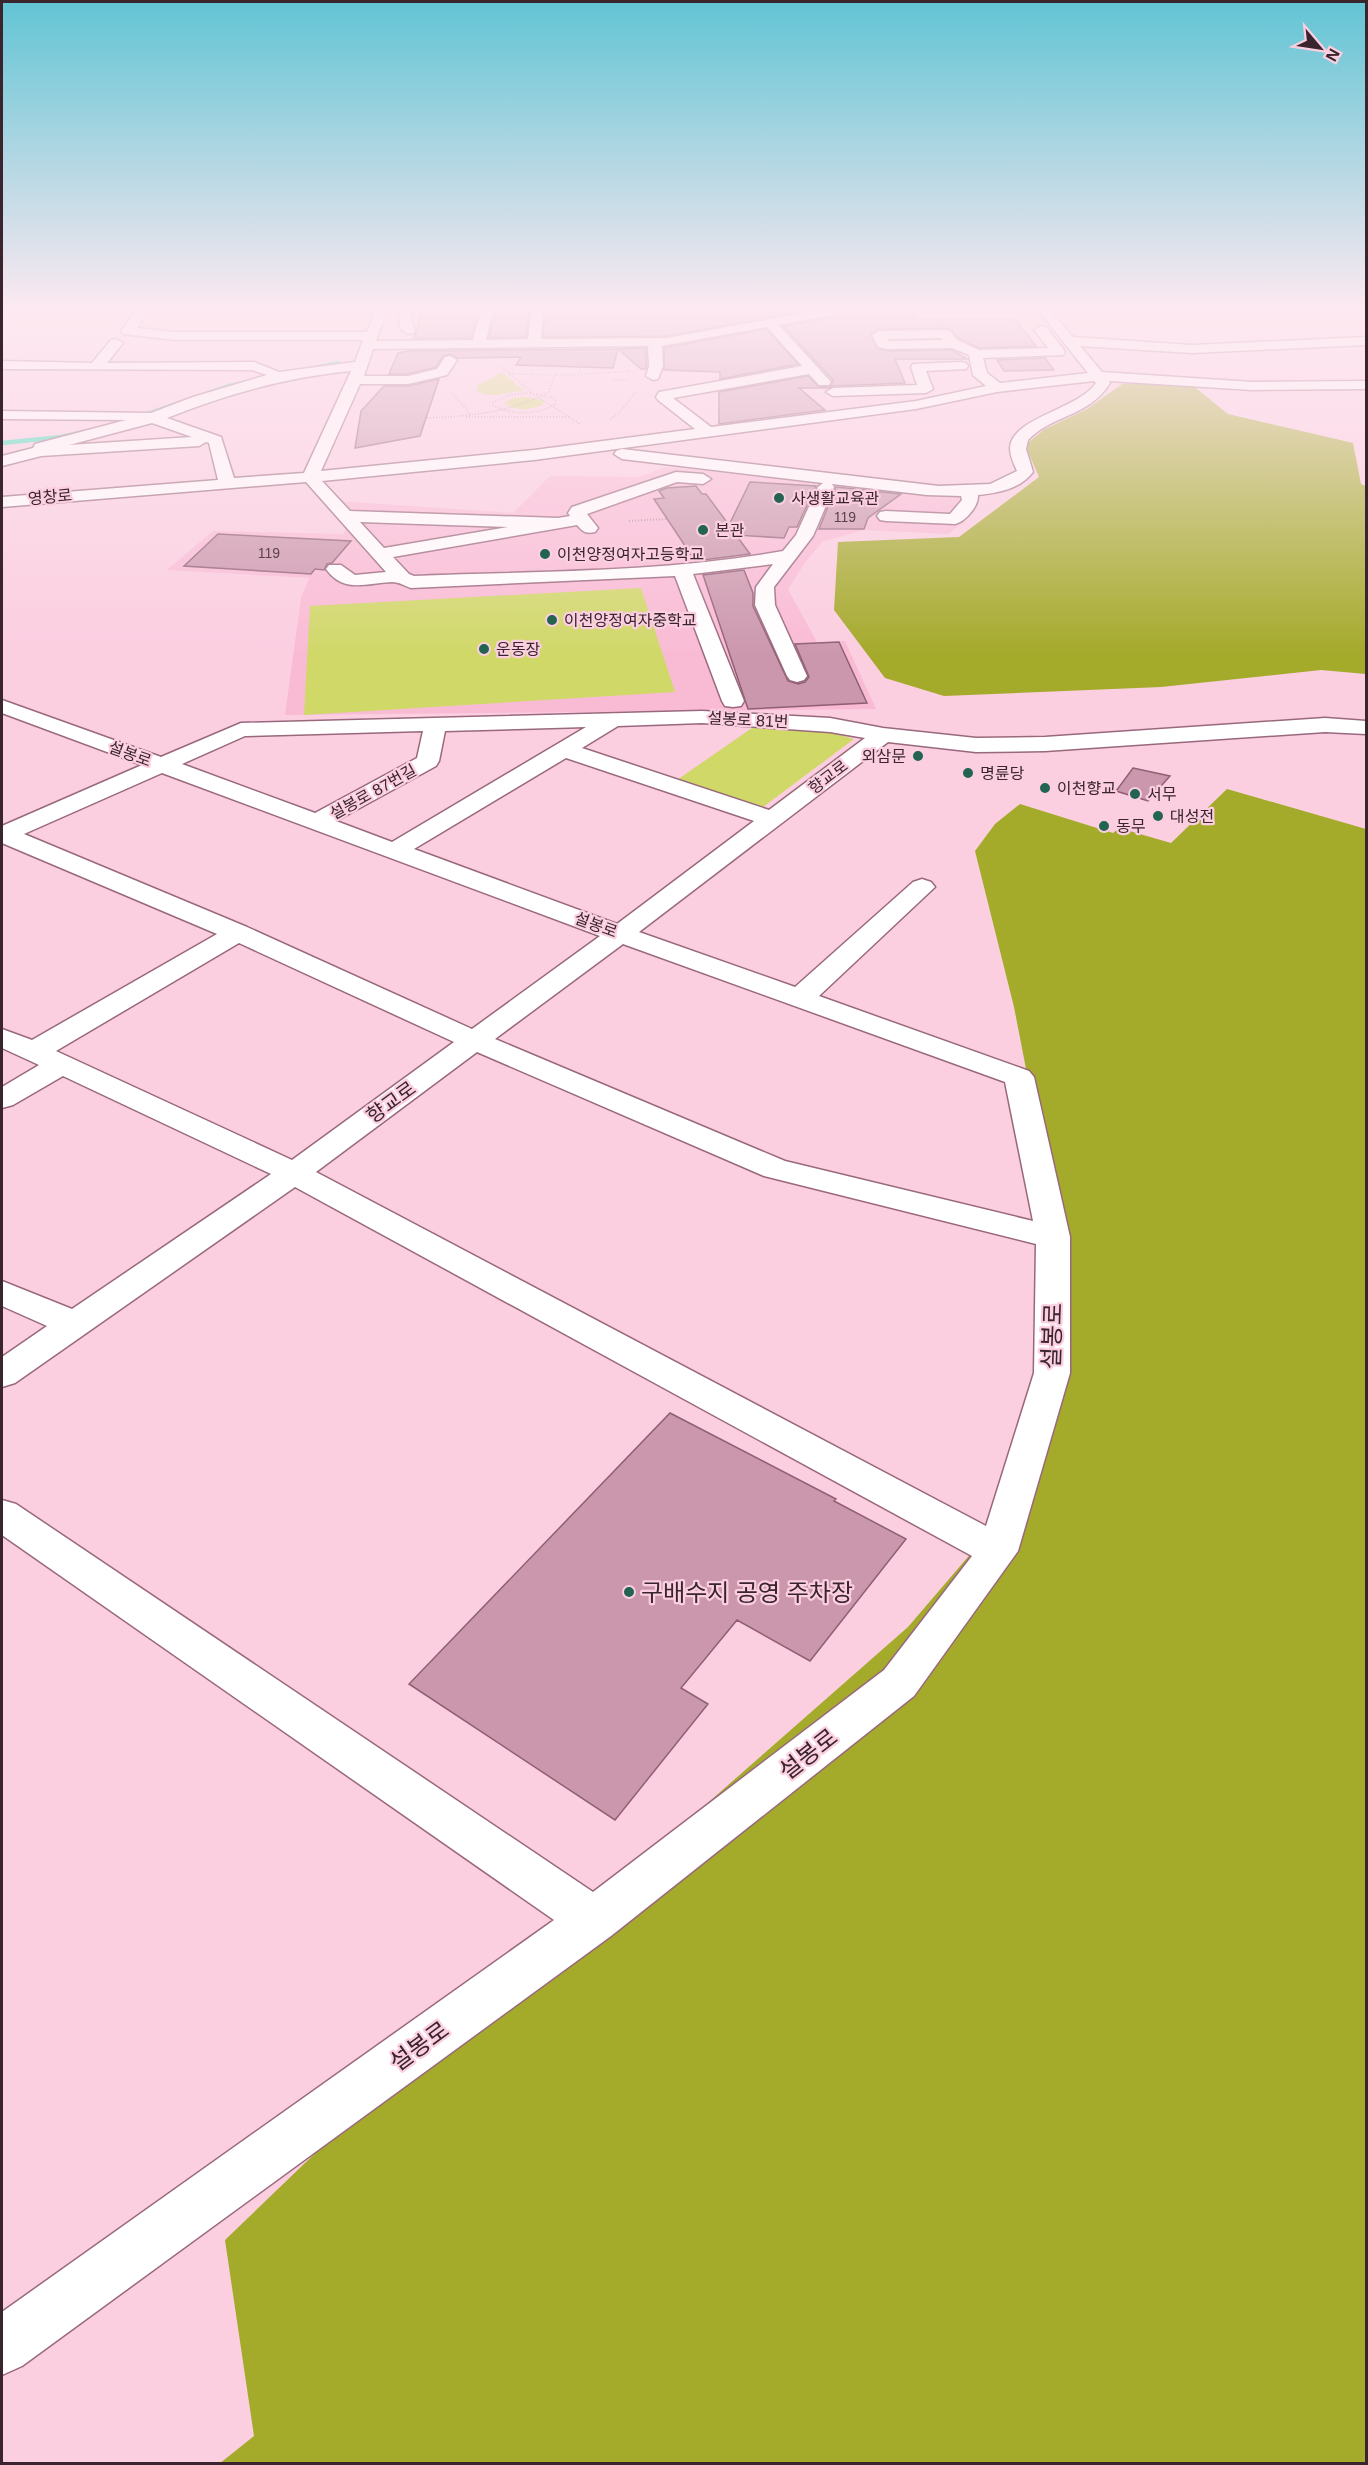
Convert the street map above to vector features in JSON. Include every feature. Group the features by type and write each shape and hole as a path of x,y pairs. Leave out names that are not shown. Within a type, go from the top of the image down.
{"street":[{"path":"2,460 67,431 92,426"},
{"path":"39,444 104,426"},
{"path":"168,426 216,440"},
{"path":"334,426 310,477 405,580 424,582 682,570 742,564 787,556"},
{"path":"700,426 708,432"},
{"name":"영창로","path":"2,502 310,477 590,448 753,426"},
{"path":"590,448 669,461 927,490 969,490 1017,480 1025,472 1017,448 1020,438 1036,426"},
{"path":"2,448 39,444 216,440"},
{"path":"216,440 227,482"},
{"path":"594,535 577,513 580,510 682,477 729,482 742,469"},
{"path":"797,676 764,597 765,587 770,577 804,537 826,487"},
{"path":"889,512 955,519 970,501 969,490"},
{"path":"345,516 485,528 558,523 581,519"},
{"path":"380,554 485,528"},
{"path":"334,569 347,580 355,581 400,576"},
{"path":"682,570 733,701"},
{"name":"설봉로","path":"2,706 620,934 1019,1077 1053,1237 1052,1373 998,1551 899,1683 594,1920 2,2346"},
{"name":"설봉로 81번","path":"2,835 241,730 702,717 830,725 883,735 988,745 1045,744 1325,725 1366,728"},
{"path":"394,851 611,721"},
{"name":"설봉로 87번길","path":"317,822 428,761 435,725"},
{"name":"향교로","path":"2,1374 294,1173 620,934 883,735"},
{"path":"564,750 772,819"},
{"path":"2,835 237,933 475,1041 775,1169 1053,1237"},
{"path":"799,999 922,886"},
{"path":"33,1052 237,933"},
{"path":"2,1036 294,1173 998,1551"},
{"path":"2,1099 61,1065"},
{"path":"2,1293 74,1324"},
{"path":"2,1515 594,1920"}],"path":[{"path":"583,426 587,429"},
{"path":"622,522 667,519"}],"shaded area":[{"path":"1051,426 1280,426 1353,443 1361,484 1366,486 1366,674 1321,670 1161,687 944,696 885,678 834,610 838,542 959,537 1039,477 1025,445"},
{"path":"666,467 945,495 982,494 963,523 948,534 863,530 822,542 788,589 817,642 845,641 876,709 285,715 301,598 309,578 167,570 213,531 343,534 347,529 323,500 513,513 550,476 639,477"},
{"path":"1227,789 1366,829 1366,2463 219,2464 254,2436 225,2240 381,2090 908,1627 1027,1488 1058,1233 1014,1007 975,851 995,824 1020,804 1113,833 1119,828 1171,843"}],"green space":[{"name":"운동장","path":"641,588 675,692 304,715 310,606"},
{"path":"752,728 822,730 854,739 759,810 674,782"}],"building":[{"path":"359,426 423,426 420,436 355,448"},
{"path":"750,482 816,486 797,527 789,527 784,538 736,535 750,554 695,561 654,499 664,498 659,491 666,488 696,486 702,494 706,494 729,525"},
{"path":"836,487 901,494 868,518 864,529 819,529"},
{"path":"218,534 351,541 332,563 327,564 324,570 315,569 311,574 184,566"},
{"path":"744,570 753,593 753,606 788,681 798,684 805,682 809,677 795,644 839,642 867,703 748,709 703,575"},
{"path":"1133,768 1170,776 1148,801 1116,791"},
{"name":"구배수지 공영 주차장","path":"670,1413 836,1499 834,1501 906,1539 810,1661 737,1620 681,1688 708,1704 615,1820 409,1684"}],"waterway":[{"path":"2,443 61,437 84,432"}],"place":[{"name":"사생활교육관","path":"779,498"},
{"name":"본관","path":"703,530"},
{"name":"이천양정여자고등학교","path":"545,554"},
{"name":"이천양정여자중학교","path":"552,620"},
{"name":"운동장","path":"484,649"},
{"name":"외삼문","path":"918,756"},
{"name":"명륜당","path":"968,773"},
{"name":"이천향교","path":"1045,788"},
{"name":"서무","path":"1135,794"},
{"name":"대성전","path":"1158,816"},
{"name":"동무","path":"1104,826"},
{"name":"구배수지 공영 주차장","path":"629,1592"}]}
